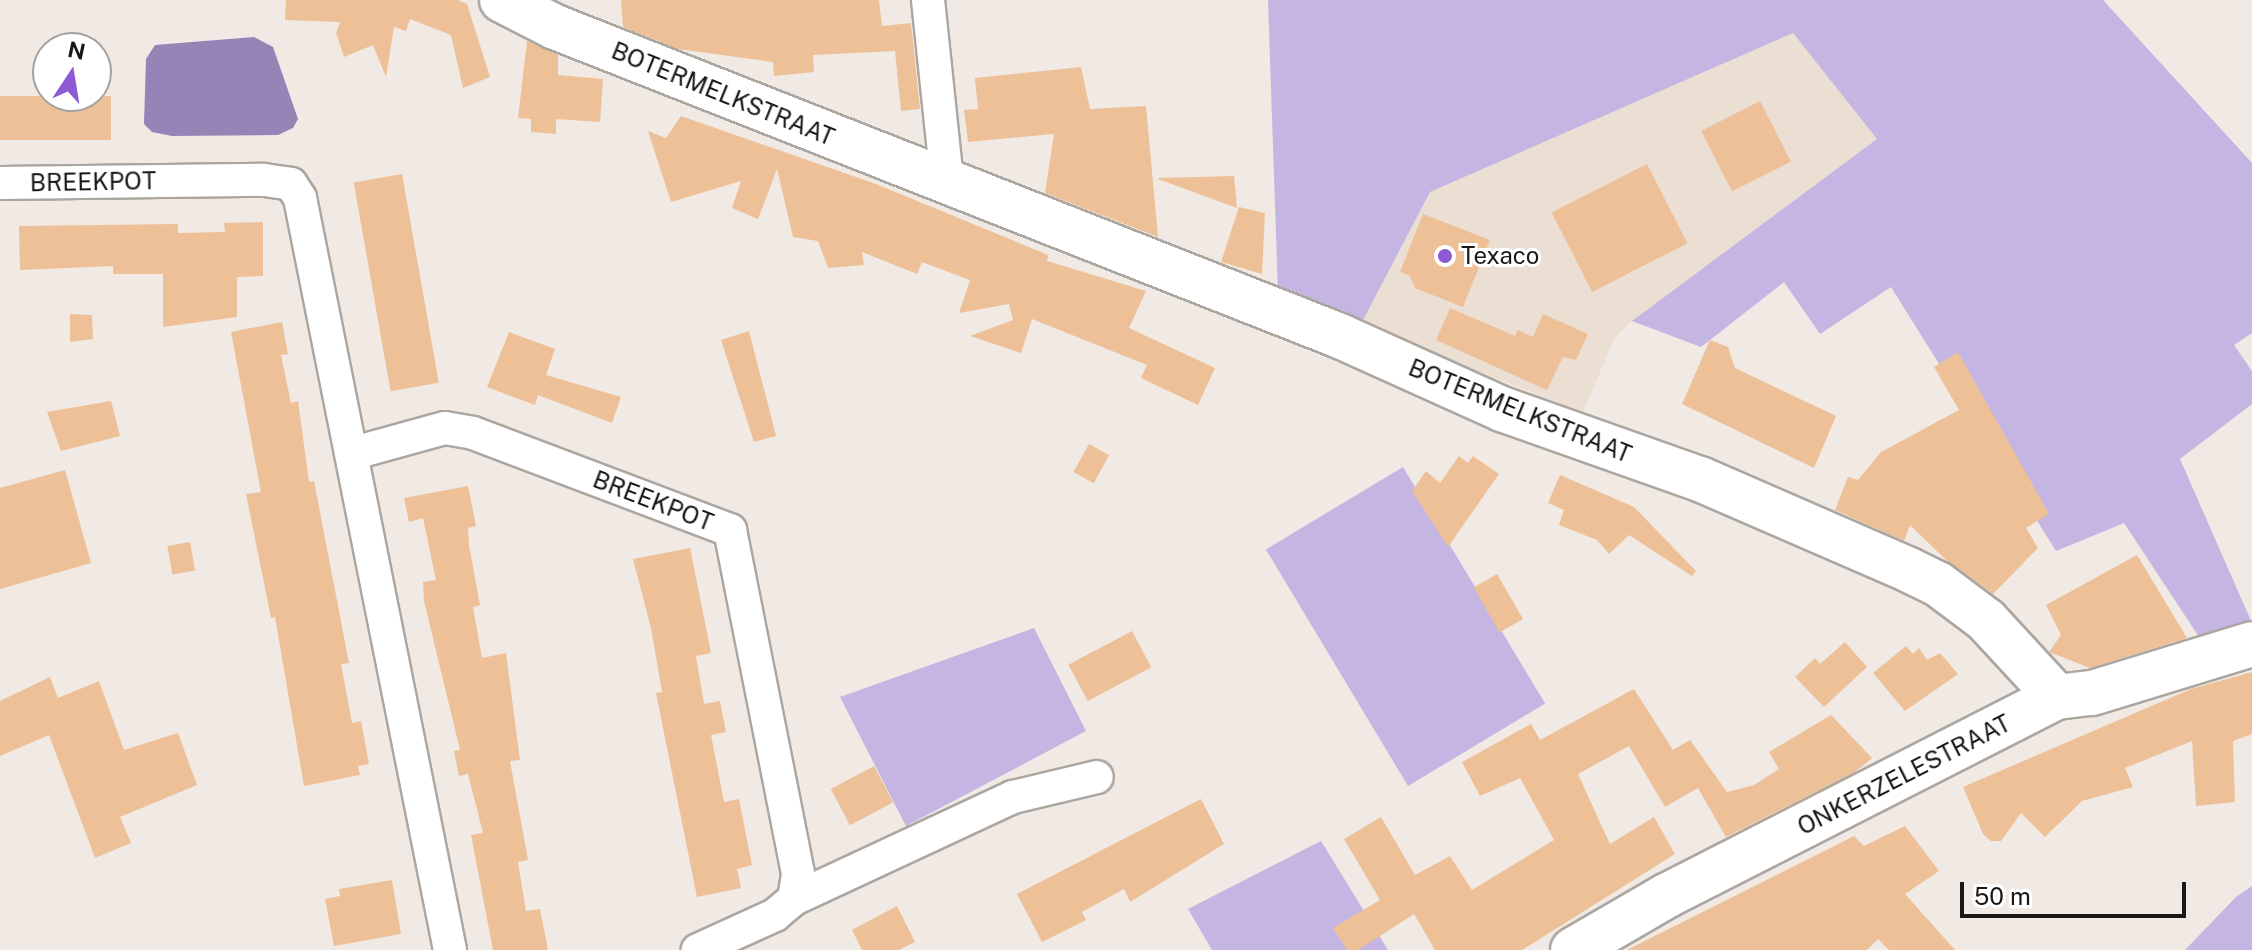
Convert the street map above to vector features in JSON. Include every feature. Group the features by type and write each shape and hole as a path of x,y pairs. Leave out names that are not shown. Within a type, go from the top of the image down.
{"street":[{"name":"BOTERMELKSTRAAT","path":"502,0 555,27 1340,336 1502,409 1700,479 1919,574 1986,620 2057,697"},
{"path":"928,0 947,182"},
{"name":"BREEKPOT","path":"0,183 291,184 300,198 354,453 450,950"},
{"name":"BREEKPOT","path":"354,453 445,428 473,433 730,530 798,874 794,899"},
{"name":"ONKERZELESTRAAT","path":"1573,950 1666,896 2057,697 2092,693 2252,644"},
{"path":"698,950 775,915 794,899 1013,797 1097,777"}],"shaded area":[{"path":"1268,0 2103,0 2252,163 2252,333 2234,345 2252,371 2252,404 2180,459 2252,623 2203,643 2124,523 2056,551 1891,287 1820,334 1784,282 1701,347 1632,321 1877,139 1793,33 1430,192 1360,326 1278,293"},
{"path":"1793,33 1877,139 1632,321 1614,339 1583,412 1360,326 1430,192"},
{"path":"254,37 273,47 298,119 293,128 278,135 172,136 152,132 144,124 146,59 155,45"},
{"path":"1403,467 1545,704 1408,786 1266,549"},
{"path":"1034,628 1086,731 906,826 840,697"},
{"path":"1321,841 1388,950 1212,950 1188,909"},
{"path":"2252,886 2252,950 2185,950 2236,897"}],"building":[{"path":"286,0 458,0 467,4 490,77 463,88 451,35 410,19 406,31 394,27 386,77 373,45 344,57 336,33 340,22 285,20"},
{"path":"621,0 879,0 882,26 911,23 920,109 901,111 895,51 813,55 814,72 774,76 773,62 678,49 623,27"},
{"path":"527,41 558,55 558,75 603,79 600,122 556,119 556,134 531,132 531,119 518,118"},
{"path":"1081,67 1090,109 1146,106 1158,237 1045,193 1054,134 968,142 964,110 978,109 975,78"},
{"path":"0,96 32,96 32,112 111,112 111,140 0,140"},
{"path":"1760,101 1791,162 1732,192 1701,131"},
{"path":"681,116 876,184 1048,255 1047,261 1146,291 1129,328 1215,368 1198,405 1141,378 1147,365 1032,319 1021,353 970,336 1013,320 1009,304 959,313 970,280 922,262 917,274 862,252 864,265 828,268 818,241 793,237 777,169 758,219 732,208 741,181 671,202 648,131 666,138"},
{"path":"1647,164 1687,243 1592,292 1552,213"},
{"path":"402,174 439,383 391,391 354,183"},
{"path":"1234,176 1237,208 1158,179 1158,178"},
{"path":"1239,207 1265,213 1262,274 1221,262"},
{"name":"Texaco","path":"1423,214 1490,240 1463,307 1415,288 1410,276 1400,272"},
{"path":"263,222 263,276 237,277 237,317 163,327 163,274 113,274 113,266 20,270 19,226 178,224 178,233 225,232 224,223"},
{"path":"1450,308 1515,336 1518,330 1533,337 1543,314 1588,334 1576,360 1563,357 1547,390 1436,340"},
{"path":"70,314 92,315 93,339 70,342"},
{"path":"282,322 288,354 281,355 291,403 298,401 309,482 314,481 349,663 341,664 352,723 361,721 369,764 358,766 360,775 304,786 275,617 271,618 246,494 261,492 231,332"},
{"path":"749,331 776,436 754,442 721,340"},
{"path":"509,332 555,349 546,375 621,397 612,423 538,395 535,405 487,387"},
{"path":"1710,340 1728,347 1735,368 1836,416 1814,468 1682,404"},
{"path":"1958,352 2049,514 2026,528 2038,548 1993,594 1946,560 1910,525 1904,541 1835,510 1848,477 1858,480 1881,452 1959,410 1934,367"},
{"path":"111,401 120,436 61,451 47,412"},
{"path":"1089,444 1109,455 1094,483 1073,472"},
{"path":"1459,456 1468,463 1473,456 1499,474 1448,547 1412,491 1426,471 1440,483"},
{"path":"65,470 91,563 0,589 0,488"},
{"path":"1560,475 1634,507 1696,571 1692,576 1629,535 1609,554 1597,540 1559,525 1564,510 1548,503"},
{"path":"468,486 476,526 468,528 469,545 480,605 473,607 482,658 506,653 520,760 510,761 528,860 518,862 526,911 540,909 548,950 493,950 471,835 483,833 468,774 459,776 454,751 460,750 424,601 423,582 436,580 423,518 409,522 404,498"},
{"path":"190,542 195,571 172,575 167,546"},
{"path":"690,548 711,653 696,656 704,704 720,701 726,732 711,735 724,802 739,799 752,865 737,869 741,888 697,897 656,693 662,692 651,628 633,559"},
{"path":"2137,555 2187,638 2090,668 2049,652 2061,635 2046,605"},
{"path":"1497,574 1523,619 1500,633 1474,588"},
{"path":"1132,631 1151,667 1088,701 1068,665"},
{"path":"1845,642 1867,667 1824,707 1795,677 1815,658 1820,664"},
{"path":"1906,646 1913,654 1919,648 1927,660 1940,653 1958,674 1905,711 1873,673"},
{"path":"2252,672 2252,734 2233,741 2235,802 2196,806 2192,741 2125,768 2133,787 2082,801 2045,837 2021,813 2001,841 1991,841 1983,834 1963,787 2191,689"},
{"path":"50,677 58,698 99,681 124,750 178,733 197,785 120,817 131,843 95,858 49,735 0,756 0,701"},
{"path":"1634,689 1673,750 1690,740 1727,792 1754,785 1779,769 1769,752 1831,715 1872,758 1855,772 1726,837 1698,788 1665,807 1629,746 1578,774 1610,844 1654,817 1675,854 1522,950 1435,950 1414,914 1358,950 1347,950 1333,928 1380,900 1344,839 1381,817 1415,875 1450,856 1472,890 1554,840 1520,778 1480,796 1462,762 1531,724 1540,740"},
{"path":"874,766 893,802 850,825 831,789"},
{"path":"1201,799 1224,844 1130,902 1124,889 1082,912 1086,920 1042,942 1017,894"},
{"path":"1905,826 1939,871 1905,894 1955,950 1889,950 1878,939 1867,950 1627,950 1854,836 1864,846"},
{"path":"392,880 401,934 334,946 325,899 340,896 339,889"},
{"path":"897,906 915,942 899,950 862,950 852,930"}],"place":[{"name":"Texaco","path":"1445,256"}]}
